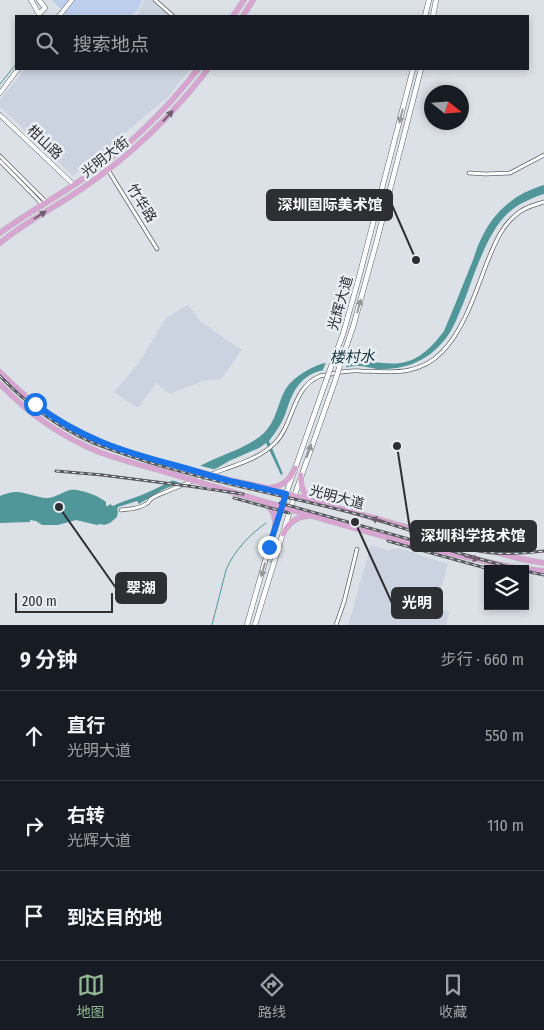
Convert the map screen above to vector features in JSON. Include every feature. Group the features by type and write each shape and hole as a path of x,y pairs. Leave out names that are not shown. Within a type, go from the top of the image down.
{"main road":[{"path":"31,0 39,14 44,8 39,0"},
{"path":"234,15 244,0"},
{"path":"243,15 253,0"},
{"path":"425,15 428,0"},
{"path":"433,15 436,0"},
{"name":"光明大街","path":"0,233 74,185 111,158 167,106 197,70"},
{"name":"光明大街","path":"0,243 18,229 78,192 108,170 162,122 207,70"},
{"name":"光辉大道","path":"247,625 286,494 343,334 413,70"},
{"name":"光辉大道","path":"255,625 301,475 353,327 421,70"},
{"name":"光明大道","path":"0,372 18,390 52,417 72,429 112,447 517,558 544,563"},
{"path":"0,384 29,411 72,439 114,457 176,475"},
{"name":"光明大道","path":"152,468 418,546 499,565"},
{"path":"263,487 277,487 283,484 288,480 295,468"},
{"path":"301,475 303,491 315,503"},
{"path":"258,500 267,505 273,513 276,522 274,532"},
{"path":"283,534 294,520 315,516"},
{"name":"光明大道","path":"529,570 544,571"}],"street":[{"path":"60,15 72,0"},
{"path":"155,0 172,15"},
{"path":"0,93 17,70"},
{"name":"柑山路","path":"0,115 74,185"},
{"path":"470,173 510,173 544,155"},
{"path":"0,156 5,164 45,204"},
{"path":"0,161 5,164"},
{"path":"0,169 5,164"},
{"name":"竹华路","path":"108,170 157,249"},
{"path":"120,510 145,505 167,491 239,464 264,452 275,443 286,428 294,404 301,393 310,382 320,376 360,370 406,372 431,361 442,352 455,336 467,314 496,239 504,226 517,213 530,206 544,202"},
{"path":"336,625 344,602 357,549"}],"shaded area":[{"path":"52,0 142,0 138,10 131,15 64,15 65,13"},
{"path":"144,0 151,0 168,15 137,15"},
{"path":"24,70 189,70 168,97 73,176 0,107 0,100"},
{"path":"544,185 544,194 534,197 512,210 493,232 481,256 454,325 445,340 434,351 420,361 404,367 377,369 355,366 321,371 310,375 299,385 293,394 282,422 269,441 283,474 281,475 266,443 217,468 162,490 139,504 137,501 118,507 117,517 104,525 76,520 58,525 42,525 30,520 30,522 0,523 0,496 6,494 20,492 47,498 70,490 78,490 99,497 106,502 106,506 110,504 113,506 148,492 246,445 264,433 274,418 284,392 294,380 311,368 329,362 342,361 398,363 420,356 444,331 480,241 494,217 516,197"},
{"path":"188,305 201,322 242,350 221,379 202,381 170,394 156,383 138,408 114,392 138,364 166,318"},
{"path":"371,545 387,550 399,548 448,564 436,607 449,612 446,625 348,625"}],"pier":[{"path":"349,359 345,370 322,372 327,360"},
{"path":"197,465 217,470 184,484 168,479"}],"waterway":[{"path":"57,15 70,0"},
{"path":"0,84 15,65"},
{"path":"212,625 229,563 243,544 266,523"}],"railway":[{"path":"0,376 31,405 66,429 91,442 145,461 224,483 357,514 473,550 508,554 544,551"},
{"path":"56,471 102,475 243,494"},
{"path":"234,498 289,513"},
{"path":"280,503 502,565"},
{"path":"388,541 484,568"},
{"path":"529,572 544,575"}],"place":[{"name":"深圳国际美术馆","path":"416,260"},
{"name":"深圳科学技术馆","path":"397,446"},
{"name":"翠湖","path":"59,507"},
{"name":"光明","path":"355,522"}],"route":[{"path":"35,404 72,429 123,451 286,494 269,547"}],"water label":[{"name":"楼村水","path":"352,357"}]}
